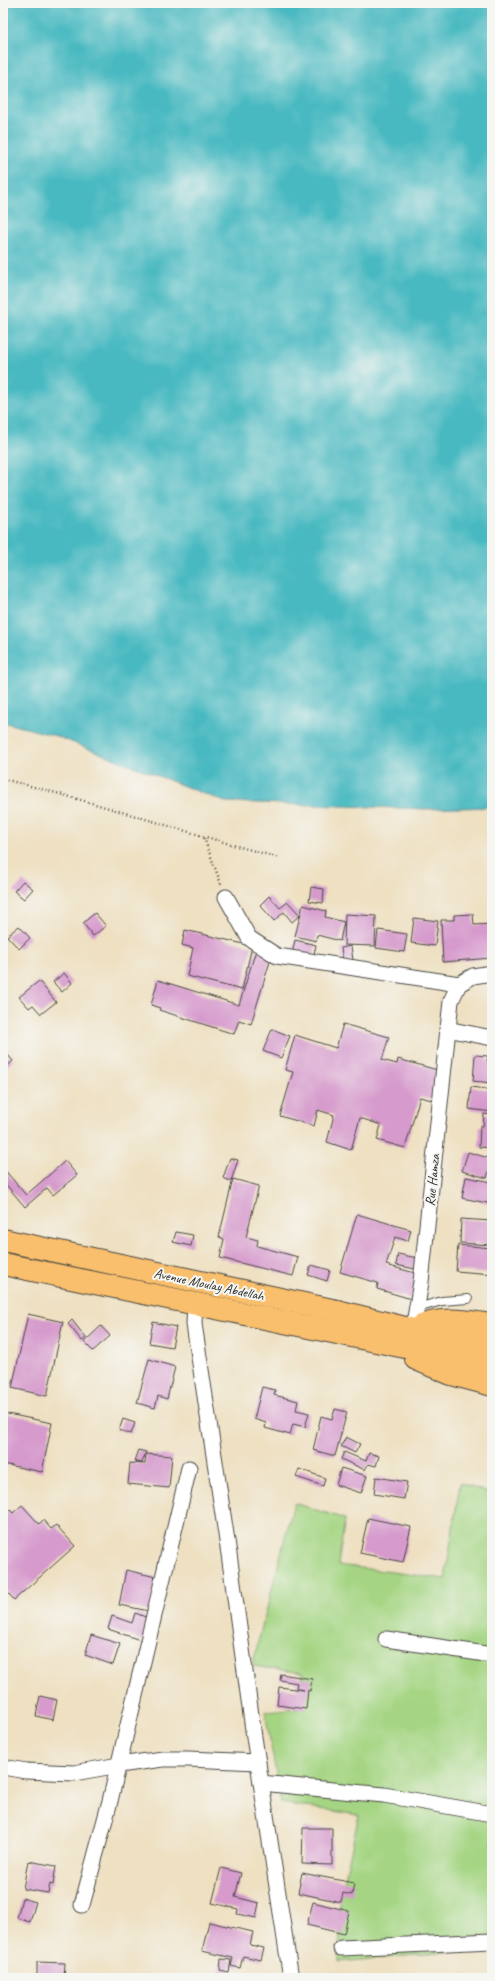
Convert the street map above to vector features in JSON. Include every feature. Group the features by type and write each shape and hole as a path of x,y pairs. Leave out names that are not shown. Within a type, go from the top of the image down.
{"main road":[{"name":"Avenue Moulay Abdellah","path":"3,1240 337,1311 414,1330 492,1346"},
{"name":"Avenue Moulay Abdellah","path":"3,1264 492,1365"},
{"path":"414,1330 430,1322 445,1321 460,1321 492,1325"},
{"name":"Avenue Moulay Abdellah","path":"383,1342 414,1358 452,1374 492,1385"}],"street":[{"path":"226,897 250,938 277,956 459,984 473,976 492,973"},
{"name":"Rue Hamza","path":"414,1330 421,1282 451,1002 459,984"},
{"path":"448,1029 492,1038"},
{"path":"195,1304 194,1324 291,1978"},
{"path":"82,1905 119,1765 189,1468"},
{"path":"386,1639 492,1655"},
{"path":"3,1767 26,1771 74,1773 163,1759 258,1762"},
{"path":"262,1784 384,1795 492,1814"},
{"path":"341,1948 492,1941"}],"lane":[{"path":"417,1308 442,1301 468,1299"}],"path":[{"path":"3,779 42,788 204,838 280,858"},
{"path":"204,838 226,897"}],"green space":[{"path":"460,1483 492,1494 492,1948 339,1962 340,1900 359,1815 281,1803 265,1711 299,1708 303,1673 252,1666 294,1503 345,1519 338,1565 445,1579"}],"water":[{"path":"3,3 492,3 492,807 428,809 225,802 56,736 3,722"}],"building":[{"path":"23,881 33,889 24,899 14,891"},
{"path":"311,887 324,889 323,903 309,901"},
{"path":"269,896 280,908 288,902 300,915 292,922 284,912 274,921 260,905"},
{"path":"303,905 326,911 325,917 344,922 340,941 317,935 316,941 295,936"},
{"path":"95,913 106,926 93,936 83,923"},
{"path":"345,914 376,916 375,946 344,945"},
{"path":"473,914 474,925 492,924 492,958 443,962 441,920 454,920 454,915"},
{"path":"414,918 438,921 435,946 411,943"},
{"path":"19,926 30,938 19,949 7,936"},
{"path":"185,930 252,946 242,990 187,976 193,948 182,945"},
{"path":"378,930 407,934 404,952 376,948"},
{"path":"295,940 316,945 313,959 292,954"},
{"path":"351,946 353,960 343,961 341,948"},
{"path":"256,950 272,955 251,1024 239,1020 234,1034 159,1010 160,1008 151,1005 158,980 239,1005"},
{"path":"64,973 72,983 62,992 53,982"},
{"path":"39,981 56,1002 41,1014 33,1005 29,1008 19,997"},
{"path":"343,1024 389,1037 382,1060 397,1064 398,1059 441,1071 432,1100 420,1097 405,1148 377,1140 381,1125 360,1118 351,1150 327,1142 334,1115 318,1110 314,1126 280,1116 293,1072 285,1070 295,1035 336,1048"},
{"path":"272,1029 290,1036 281,1058 263,1051"},
{"path":"3,1049 13,1061 5,1068 3,1065"},
{"path":"475,1055 488,1056 487,1061 492,1062 492,1083 473,1081"},
{"path":"471,1087 492,1090 492,1112 469,1109"},
{"path":"484,1114 492,1115 492,1148 479,1147 480,1126 483,1126"},
{"path":"468,1152 492,1159 487,1178 462,1171"},
{"path":"230,1158 238,1160 231,1181 223,1178"},
{"path":"65,1161 77,1175 53,1195 47,1188 25,1207 3,1181 3,1168 26,1195"},
{"path":"466,1177 492,1182 492,1204 462,1198"},
{"path":"233,1179 259,1186 246,1237 258,1240 257,1246 298,1257 293,1276 220,1258 224,1239 219,1237"},
{"path":"357,1214 411,1230 408,1241 395,1237 386,1265 422,1275 415,1300 377,1289 378,1283 340,1272"},
{"path":"461,1219 492,1221 492,1245 460,1243"},
{"path":"176,1232 193,1235 191,1246 173,1242"},
{"path":"458,1245 492,1248 492,1274 456,1271"},
{"path":"398,1254 422,1259 420,1270 396,1265"},
{"path":"311,1265 330,1270 327,1281 308,1275"},
{"path":"28,1314 63,1322 47,1396 12,1388"},
{"path":"72,1320 86,1338 82,1341 68,1324"},
{"path":"153,1322 176,1327 172,1347 149,1343"},
{"path":"101,1326 110,1336 93,1351 84,1342"},
{"path":"149,1359 175,1367 167,1399 158,1396 155,1408 137,1403"},
{"path":"262,1387 275,1390 274,1395 298,1401 296,1410 309,1413 305,1427 293,1424 290,1435 265,1428 266,1423 254,1419"},
{"path":"335,1409 347,1412 335,1456 313,1450 321,1416 332,1419"},
{"path":"3,1413 52,1423 42,1472 3,1464"},
{"path":"123,1419 135,1423 131,1434 119,1430"},
{"path":"346,1437 360,1444 355,1453 341,1446"},
{"path":"138,1450 146,1452 142,1463 134,1461"},
{"path":"344,1452 366,1461 369,1453 379,1456 376,1466 368,1464 365,1470 341,1459"},
{"path":"146,1454 172,1456 169,1488 128,1484 130,1463 145,1464"},
{"path":"341,1468 367,1476 361,1493 336,1485"},
{"path":"299,1469 325,1478 323,1486 296,1477"},
{"path":"376,1477 407,1482 404,1499 374,1494"},
{"path":"22,1505 39,1524 43,1520 51,1529 56,1525 75,1546 14,1600 3,1587 3,1516 10,1510 13,1513"},
{"path":"368,1518 411,1527 403,1562 360,1553"},
{"path":"126,1570 156,1577 149,1611 119,1605"},
{"path":"135,1613 151,1619 143,1641 108,1629 112,1616 132,1623"},
{"path":"91,1635 120,1644 113,1665 85,1655"},
{"path":"281,1674 312,1679 310,1691 308,1690 306,1709 277,1705 279,1687 304,1690 296,1688 297,1683 280,1680"},
{"path":"40,1696 57,1700 53,1720 36,1716"},
{"path":"303,1828 332,1828 332,1865 302,1864"},
{"path":"28,1861 56,1866 53,1885 50,1884 48,1893 23,1889"},
{"path":"221,1868 241,1873 235,1897 259,1903 256,1918 237,1914 238,1909 212,1903"},
{"path":"302,1873 354,1883 352,1895 343,1893 341,1902 298,1893"},
{"path":"22,1898 36,1902 30,1922 17,1918"},
{"path":"313,1902 349,1911 344,1934 307,1925"},
{"path":"209,1922 253,1932 250,1945 264,1948 261,1960 243,1956 240,1968 231,1966 233,1958 202,1951"},
{"path":"221,1959 231,1960 229,1973 220,1971"},
{"path":"37,1962 65,1963 64,1978 37,1978"}]}
